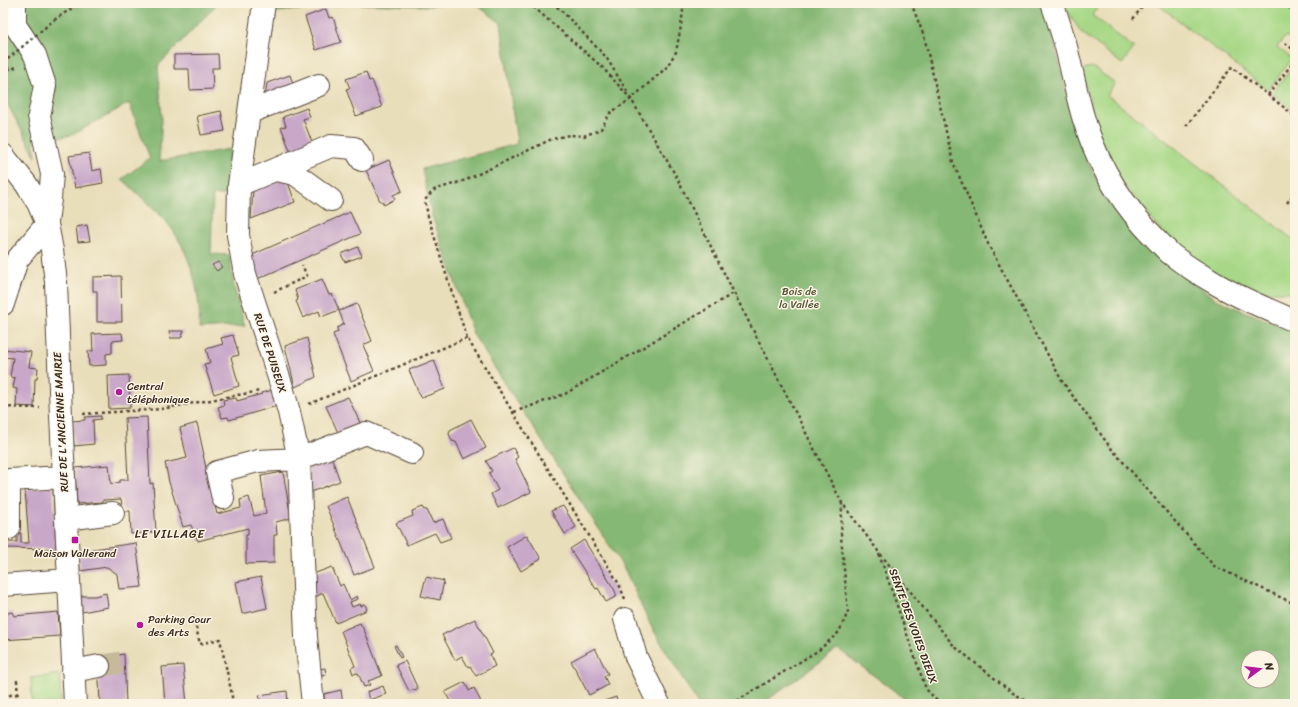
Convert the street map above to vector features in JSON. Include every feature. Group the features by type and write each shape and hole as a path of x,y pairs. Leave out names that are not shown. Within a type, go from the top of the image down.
{"street":[{"path":"3,304 17,260 47,224 52,174 39,116 45,86 35,55 15,25 15,3"},
{"name":"RUE DE PUISEUX","path":"264,3 239,186 238,235 245,274 282,387 299,459 306,637 313,704"},
{"path":"1052,3 1068,54 1085,125 1093,147 1108,177 1137,218 1171,255 1190,268 1242,297 1295,321"},
{"path":"250,112 320,85"},
{"path":"239,186 331,146 354,148 362,160"},
{"name":"RUE DE L'ANCIENNE MAIRIE","path":"3,155 26,184 38,203 47,224 52,250 56,282 60,412 68,580 64,650 73,671 75,704"},
{"path":"276,170 295,174 331,200"},
{"path":"223,498 217,472 258,461 299,459 366,433 412,453"},
{"path":"9,528 9,480 64,477"},
{"path":"66,519 113,513"},
{"path":"3,585 68,580"},
{"path":"624,619 636,657 659,704"},
{"path":"73,671 99,666"}],"path":[{"path":"3,63 54,20 80,3"},
{"path":"529,3 602,67 631,99"},
{"path":"552,3 561,10 606,57 676,176 734,293 842,503 878,551 954,646 1013,693 1032,704"},
{"path":"624,619 627,603 619,584 467,338 428,216 425,200 434,190 466,180 552,138 569,135 584,136 601,128 610,113 631,99 666,68 676,52 684,3"},
{"path":"911,3 924,36 953,162 989,246 1062,381 1110,447 1214,566 1295,604"},
{"path":"1133,19 1145,3"},
{"path":"1285,43 1295,50"},
{"path":"1268,95 1295,60"},
{"path":"1186,126 1232,67 1295,116"},
{"path":"1286,203 1295,192"},
{"path":"253,301 307,276 302,265"},
{"path":"514,412 565,394 734,293"},
{"path":"289,412 467,338"},
{"path":"3,407 60,412 161,409 282,387"},
{"path":"732,704 819,650 839,632 848,612 841,536 842,503"},
{"name":"SENTE DES VOIES DIEUX","path":"878,551 926,689 940,704"},
{"path":"193,615 200,644 220,639 233,704"},
{"path":"17,680 18,704"},
{"path":"3,696 18,694"}],"green space":[{"path":"3,3 220,3 215,6 158,66 162,118 159,161 230,149 227,195 213,195 211,254 229,255 234,287 245,326 199,329 196,286 187,257 181,244 163,218 122,179 150,158 129,103 72,135 34,142 36,157 3,96"},
{"path":"278,3 463,3 428,6 353,4 277,12"},
{"name":"Bois de la Vallée","path":"474,3 1042,3 1046,12 1080,143 1103,192 1123,217 1187,278 1214,298 1243,311 1295,330 1295,704 912,704 838,649 762,704 698,704 651,626 624,568 473,334 432,216 422,169 517,144 501,23"},
{"path":"1062,3 1100,4 1092,15 1134,48 1122,64 1081,32"},
{"path":"1156,3 1282,3 1295,13 1295,43 1286,36 1277,47 1292,59 1268,90"},
{"path":"1295,64 1295,111 1272,93"},
{"path":"1090,67 1094,68 1115,83 1107,95 1295,241 1295,292 1274,292 1248,289 1226,282 1174,246 1121,182 1099,137 1082,71"},
{"path":"60,674 61,704 32,704 31,678"}],"building":[{"path":"1282,3 1295,3 1295,13"},
{"path":"326,9 329,18 333,17 341,42 316,50 305,17"},
{"path":"218,54 219,68 212,68 213,89 190,90 189,69 174,69 174,55"},
{"path":"366,72 369,81 372,80 382,107 356,116 346,89 350,88 346,79"},
{"path":"290,75 294,87 265,98 267,83"},
{"path":"307,108 310,117 303,119 313,145 291,153 281,127 286,126 283,117"},
{"path":"221,111 225,131 201,135 197,116"},
{"path":"89,153 92,171 101,169 103,183 75,188 69,156"},
{"path":"389,160 402,191 393,195 395,199 384,205 382,201 380,201 366,170"},
{"path":"286,177 295,202 251,219 253,190"},
{"path":"3,189 7,190 4,202 3,202"},
{"path":"350,212 360,234 257,279 252,255"},
{"path":"87,225 90,241 78,242 76,227"},
{"path":"358,247 362,256 345,262 341,254"},
{"path":"218,262 222,267 217,271 212,265"},
{"path":"121,276 122,322 97,322 97,291 93,291 93,277"},
{"path":"322,279 329,295 332,294 339,310 321,317 319,311 303,318 296,301 298,300 295,290"},
{"path":"357,304 372,341 363,345 374,371 351,381 333,334 338,332 337,328 344,324 339,311"},
{"path":"169,331 184,331 181,338 170,338"},
{"path":"122,333 123,340 112,341 112,353 106,354 106,365 89,366 88,351 93,351 92,334"},
{"path":"233,335 239,355 231,357 239,386 214,394 204,364 210,363 206,349 223,344 221,338"},
{"path":"307,338 316,377 295,387 285,346"},
{"path":"3,349 31,352 29,367 38,368 37,379 35,379 34,407 16,406 17,389 13,388 15,378 10,377 13,358 3,357"},
{"path":"434,360 445,389 421,398 409,370"},
{"name":"Central téléphonique","path":"129,375 130,408 109,409 108,376"},
{"path":"273,390 277,406 229,420 228,417 222,418 218,407 224,405 223,400 236,398 237,401"},
{"path":"348,397 362,427 340,437 326,406"},
{"path":"101,416 101,419 93,420 94,444 74,446 72,421 85,420 85,417"},
{"path":"147,417 150,484 153,483 156,532 131,534 130,511 123,511 121,499 77,504 75,468 109,465 111,484 120,482 120,480 128,480 125,418"},
{"path":"471,419 486,448 464,459 456,442 452,441 449,434 450,430"},
{"path":"197,423 217,514 241,508 240,500 249,497 254,516 266,513 261,476 283,472 291,518 276,522 277,535 274,535 274,563 246,564 246,535 248,535 248,528 198,541 191,525 183,527 169,482 165,463 187,458 180,428"},
{"path":"513,448 518,457 515,459 531,492 498,508 491,494 498,490 489,473 492,471 486,461"},
{"path":"331,456 340,481 308,493 308,466"},
{"path":"53,487 56,549 3,548 3,542 17,542 17,533 21,533 21,543 29,543 25,489"},
{"path":"347,497 375,567 354,575 326,506"},
{"path":"563,506 576,527 565,534 551,511"},
{"path":"423,507 427,510 433,523 443,519 451,538 440,542 435,533 407,545 396,523 413,516 412,511"},
{"path":"527,535 541,559 521,571 507,547"},
{"path":"584,540 617,596 606,602 598,588 596,589 570,549"},
{"path":"136,543 142,587 119,589 117,574 107,567 80,571 79,551"},
{"path":"332,567 340,586 343,584 350,600 357,596 358,599 350,602 352,607 365,604 367,610 336,623 323,593 313,598 313,574"},
{"path":"261,577 267,608 242,614 236,582"},
{"path":"426,577 444,581 440,600 421,596"},
{"path":"106,593 108,607 82,612 81,596 95,596"},
{"path":"12,612 14,616 58,612 60,636 3,640 3,616"},
{"path":"475,619 493,653 490,655 495,666 476,676 470,666 468,667 462,656 455,660 442,635"},
{"path":"360,623 382,676 368,681 370,685 364,687 358,673 353,674 351,668 355,666 341,631"},
{"path":"396,645 402,657 400,658 394,646"},
{"path":"595,648 608,674 604,676 608,685 589,695 571,661"},
{"path":"124,654 126,704 100,704 98,659"},
{"path":"405,661 418,689 409,691 396,665"},
{"path":"183,665 187,704 165,704 162,667"},
{"path":"325,668 326,675 321,676 320,669"},
{"path":"465,682 469,691 474,688 482,704 447,704 446,703 450,701 445,692"},
{"path":"383,686 386,694 369,700 367,692"},
{"path":"341,690 343,704 325,704 324,694"},
{"path":"287,691 288,704 261,704 259,695"},
{"path":"616,697 618,704 596,704"}],"tunnel":[{"path":"99,666 124,662"}],"place":[{"name":"Central téléphonique","path":"119,392"},
{"name":"Maison Vallerand","path":"75,540"},
{"name":"Parking Cour des Arts","path":"140,625"}],"district":[{"name":"LE VILLAGE","path":"170,534"}]}
